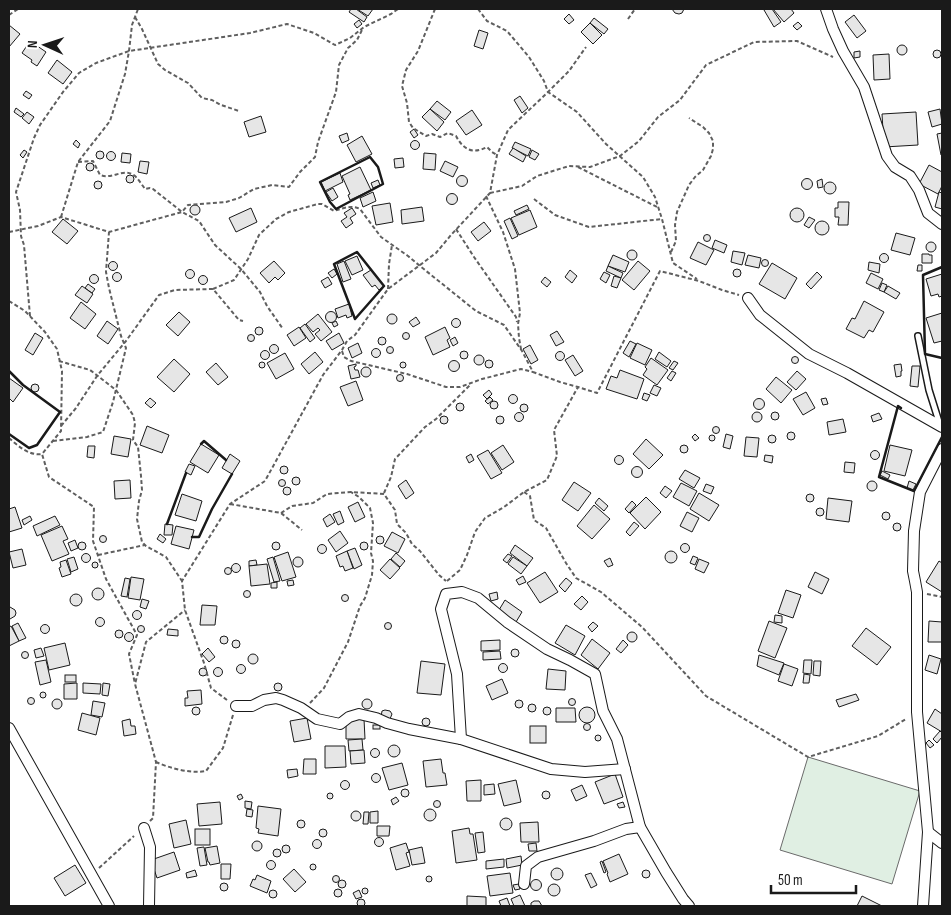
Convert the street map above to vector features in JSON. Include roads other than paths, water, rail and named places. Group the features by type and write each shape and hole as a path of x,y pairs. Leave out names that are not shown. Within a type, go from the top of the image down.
{"street":[{"path":"826,9 843,51 864,87 887,156 895,167 910,176 919,190 928,213 942,224"},
{"path":"748,298 760,315 809,354 847,373 941,426"},
{"path":"923,906 928,832 917,712 916,581 913,571 914,531 920,492 942,450"},
{"path":"461,739 457,674 440,610 446,594 462,592 478,598 507,622 547,649 595,674 603,711 617,739 640,827 683,904"},
{"path":"236,706 252,706 264,700 276,698 304,711 317,720 340,724 349,717 359,714 387,723 461,739 551,769 585,772 625,769"},
{"path":"9,728 109,906"},
{"path":"524,884 526,866 538,857 594,841 626,829 640,827"},
{"path":"144,828 150,847 149,906"},
{"path":"928,832 942,842"}],"lane":[{"path":"918,336 929,390 941,426"}]}
